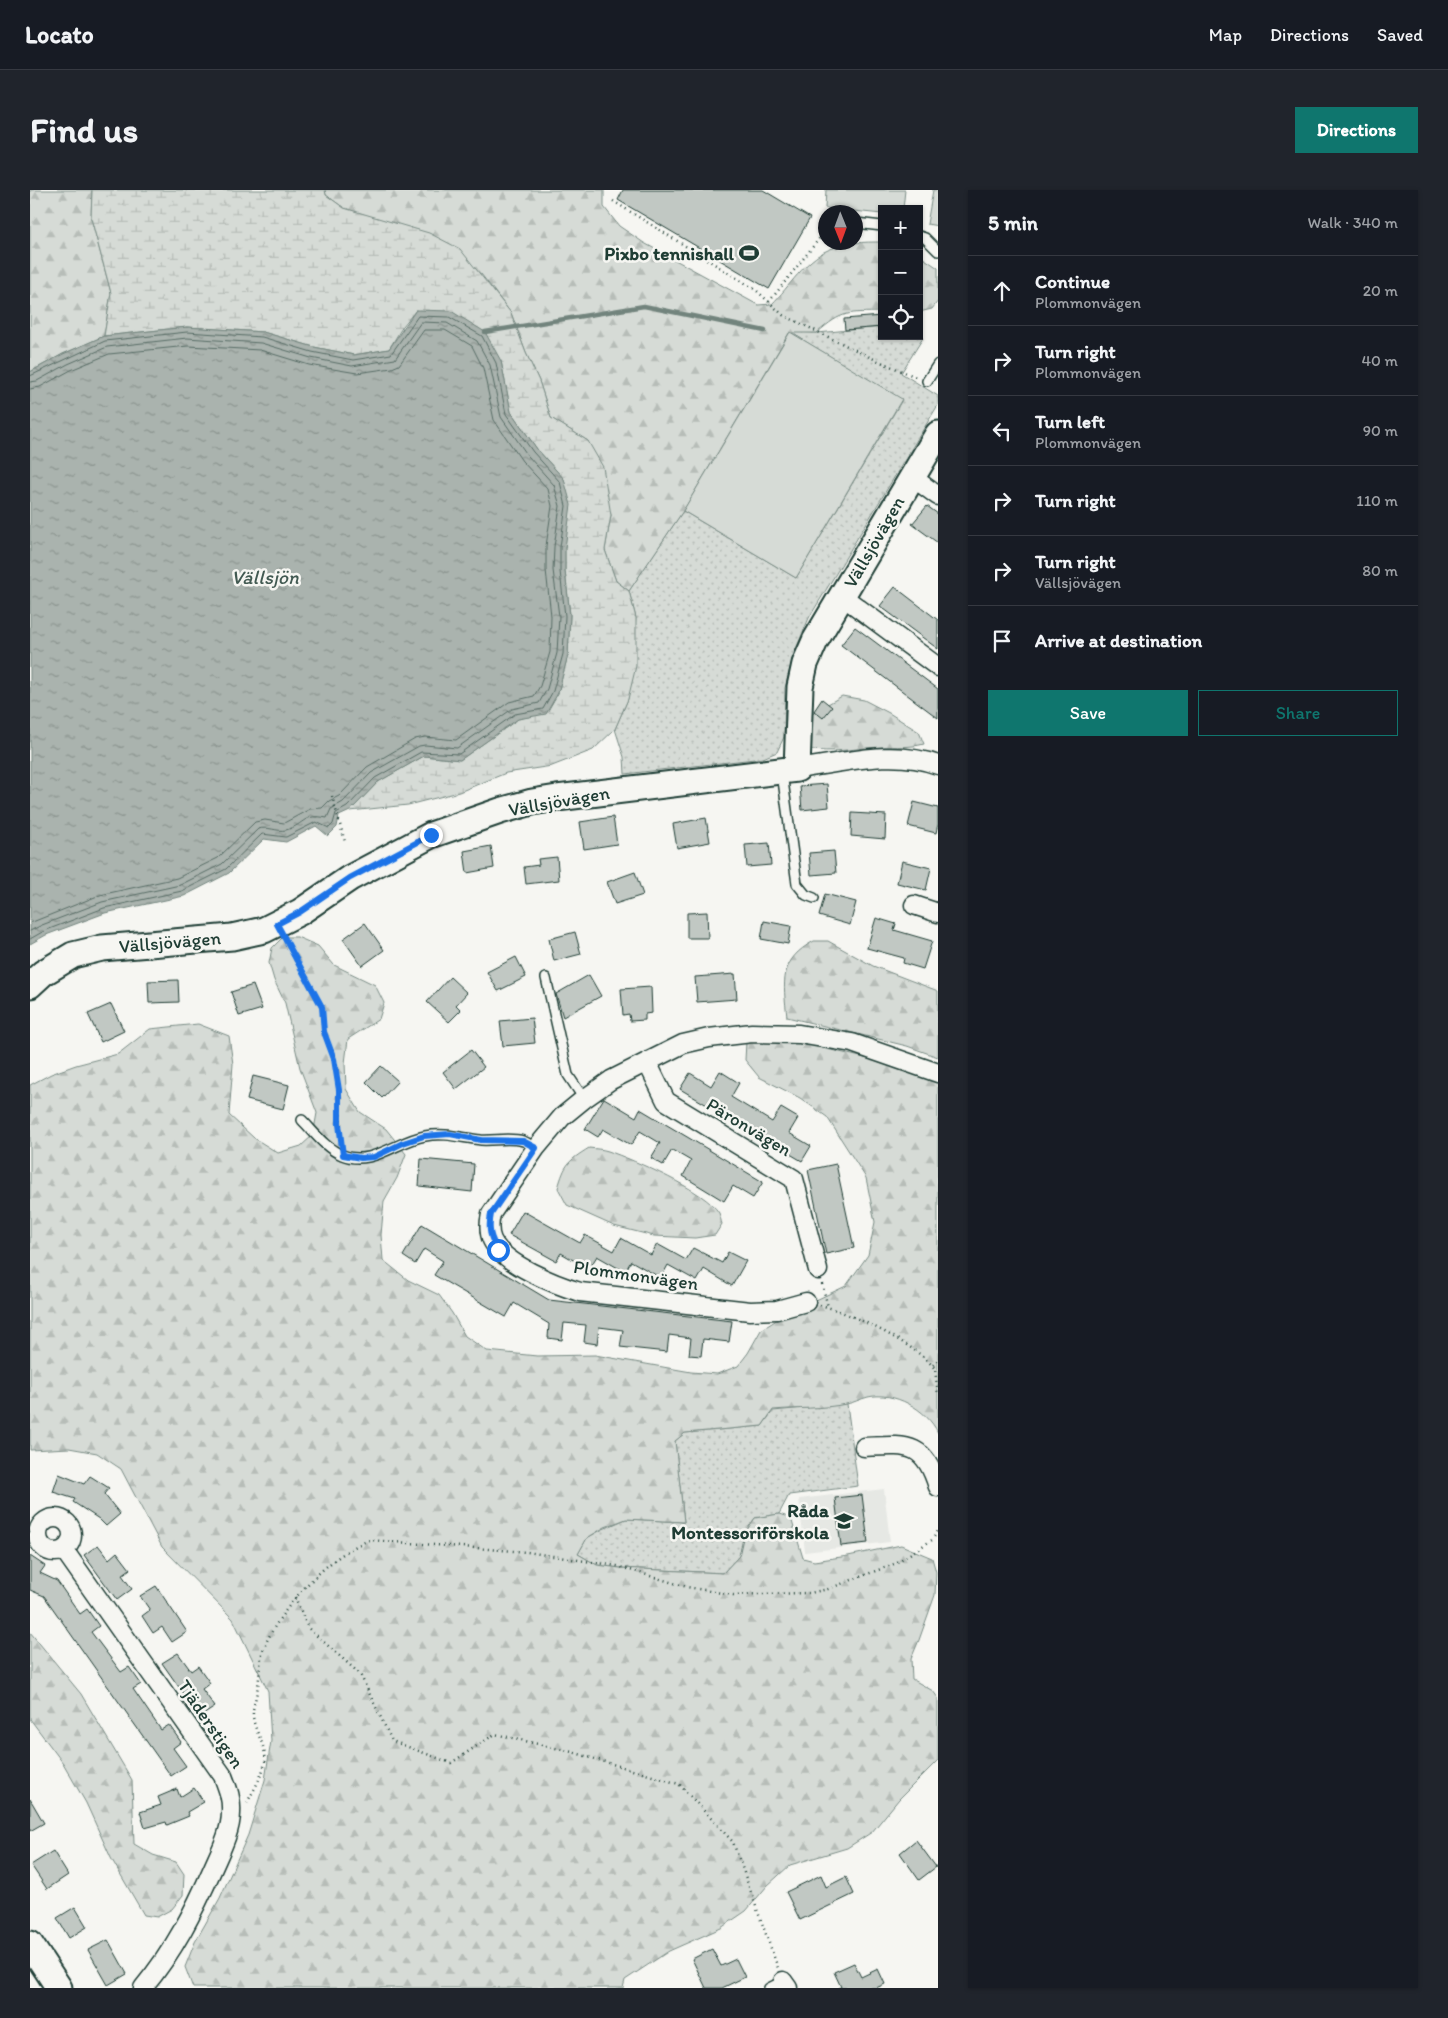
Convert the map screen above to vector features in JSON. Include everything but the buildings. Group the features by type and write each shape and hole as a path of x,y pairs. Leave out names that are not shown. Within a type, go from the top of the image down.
{"street":[{"name":"Vällsjövägen","path":"789,770 800,687 805,664 815,641 938,434"},
{"path":"912,477 938,496"},
{"path":"842,596 938,667"},
{"name":"Vällsjövägen","path":"30,985 43,973 73,955 102,948 232,937 264,930 300,912 350,878 431,835 532,802 890,756 912,758 938,765"},
{"path":"914,905 938,913"},
{"name":"Plommonvägen","path":"806,1302 777,1310 750,1311 580,1292 555,1285 516,1263 498,1250 492,1240 488,1226 491,1214 536,1148 562,1117 611,1080 684,1044 709,1038 752,1033 799,1034 852,1043 938,1073"},
{"name":"Päronvägen","path":"647,1062 666,1101 794,1179 818,1270"},
{"path":"864,1447 893,1446 912,1449 923,1455 932,1468 938,1487"},
{"name":"Tjäderstigen","path":"64,1550 223,1776 231,1795 232,1815 221,1849 196,1908 178,1940 143,1988"},
{"path":"30,1944 59,1988"}],"lane":[{"path":"863,223 878,225"},
{"path":"923,237 938,251"},
{"path":"927,381 938,364"},
{"path":"789,770 797,884 806,896 814,898"},
{"path":"546,978 568,1075 584,1099"},
{"path":"302,1120 329,1148 343,1155 361,1158 374,1157 403,1143 424,1136 450,1134 481,1140 523,1141 536,1148"}],"path":[{"path":"612,201 756,290 784,315 876,360 927,381"},
{"path":"769,302 818,240"},
{"path":"332,796 345,842"},
{"path":"277,924 322,1007 324,1032 334,1059 339,1090 339,1124 343,1155"},
{"path":"818,1270 828,1307"},
{"path":"806,1302 828,1307 889,1335 917,1351 936,1369 938,1395"},
{"path":"933,1365 938,1360"},
{"path":"245,1811 262,1773 266,1756 253,1722 253,1709 263,1651 278,1622 296,1597 315,1576 354,1545 370,1540 527,1552 617,1566 687,1587 733,1595 810,1593 828,1589 894,1564 932,1540 938,1531"},
{"path":"296,1597 308,1628 360,1674 392,1741 451,1763 496,1734 572,1752 679,1784 733,1842 780,1986"}],"shaded area":[{"name":"Råda Montessoriförskola","path":"884,1489 890,1542 805,1552 799,1499"}],"green space":[{"path":"30,190 92,190 91,218 111,293 104,336 63,354 30,372"},
{"path":"92,190 325,190 326,195 344,208 429,233 460,249 511,313 539,381 551,418 588,441 603,467 611,515 605,550 616,581 629,591 636,618 636,666 628,699 615,729 593,750 552,766 506,773 459,792 408,805 350,811 378,782 424,756 460,760 518,719 546,713 558,693 568,655 570,615 565,571 564,479 537,449 511,412 501,361 416,310 403,326 389,349 354,355 314,347 263,332 187,327 104,336 111,293 91,218"},
{"path":"325,190 604,190 604,207 619,226 644,243 758,305 772,304 805,267 820,254 828,250 863,250 863,242 878,242 878,312 846,314 833,320 817,333 789,333 683,511 629,591 616,581 605,550 611,515 588,441 551,418 539,381 511,313 481,274 384,221 344,208 326,195"},
{"path":"826,190 905,190 903,205 878,205 878,214 863,212 863,205 825,205"},
{"path":"933,190 938,190 938,226 927,224"},
{"path":"923,258 938,268 938,301 932,309 923,311"},
{"path":"878,327 878,340 922,340 901,373 938,396 938,405 809,618 793,656 785,688 784,737 777,752 763,758 625,774 624,757 615,729 628,699 636,618 629,591 683,511 796,578 902,400 790,332 817,333"},
{"path":"790,332 902,399 796,578 683,511"},
{"path":"842,696 864,700 889,713 919,732 924,744 835,751 807,749 805,717"},
{"path":"283,937 297,937 318,946 334,965 375,985 384,1003 379,1019 348,1039 345,1063 346,1089 360,1112 386,1129 406,1154 397,1178 384,1201 381,1235 383,1260 408,1280 439,1295 465,1336 487,1351 537,1356 595,1355 691,1372 717,1374 738,1366 761,1330 786,1314 846,1286 868,1255 875,1222 866,1178 827,1117 800,1098 759,1077 745,1060 746,1042 793,1041 869,1059 938,1083 938,1433 933,1424 918,1409 899,1399 878,1396 837,1406 773,1410 762,1426 685,1433 675,1441 684,1522 626,1519 605,1527 587,1538 578,1554 597,1565 620,1568 723,1573 739,1556 744,1534 755,1518 779,1514 791,1518 803,1558 814,1561 901,1545 932,1558 936,1572 935,1595 911,1659 912,1679 933,1691 938,1698 938,1760 899,1799 872,1832 847,1848 790,1865 767,1886 746,1911 721,1928 669,1951 625,1980 623,1988 193,1988 185,1967 195,1942 220,1898 248,1835 265,1780 271,1741 268,1691 233,1619 162,1547 121,1469 97,1453 69,1448 30,1450 30,1085 51,1074 76,1065 118,1054 150,1029 198,1024 229,1036 233,1064 229,1115 254,1138 278,1153 301,1146 313,1135 317,1113 300,1068 285,1003 274,980 269,963 272,948"},
{"path":"814,941 828,941 873,966 938,991 938,1057 907,1046 787,1017 785,982 789,964 794,956"},
{"path":"589,1148 606,1150 620,1155 685,1186 712,1204 719,1213 722,1224 715,1235 695,1238 654,1236 614,1226 567,1205 558,1188 563,1173 576,1156"},
{"path":"847,1404 858,1486 789,1495 779,1514 755,1518 744,1534 739,1556 723,1573 620,1568 597,1565 578,1554 587,1538 626,1519 684,1522 675,1441 685,1433 762,1426 773,1411"},
{"path":"30,1632 81,1694 132,1780 134,1844 153,1855 176,1862 184,1874 183,1895 172,1909 157,1917 144,1915 111,1858 86,1803 63,1763 30,1719"}],"water":[{"name":"Vällsjön","path":"416,310 451,311 485,332 501,361 511,412 537,449 564,479 571,505 565,548 565,571 570,615 568,655 558,693 546,714 518,719 460,760 424,756 378,782 350,811 339,816 337,827 328,836 316,826 286,842 264,839 229,873 184,896 105,913 46,935 30,944 30,372 63,354 104,336 187,327 263,332 314,347 354,355 389,349"}],"waterway":[{"path":"485,332 644,306 765,331"}],"place":[{"name":"Pixbo tennishall","path":"749,253"},
{"name":"Råda Montessoriförskola","path":"844,1521"}],"route":[{"path":"431,835 350,878 300,912 277,924 322,1007 324,1032 334,1059 339,1090 339,1124 343,1155 361,1158 374,1157 403,1143 424,1136 450,1134 481,1140 523,1141 536,1148 491,1214 488,1226 492,1240 498,1250"}]}
